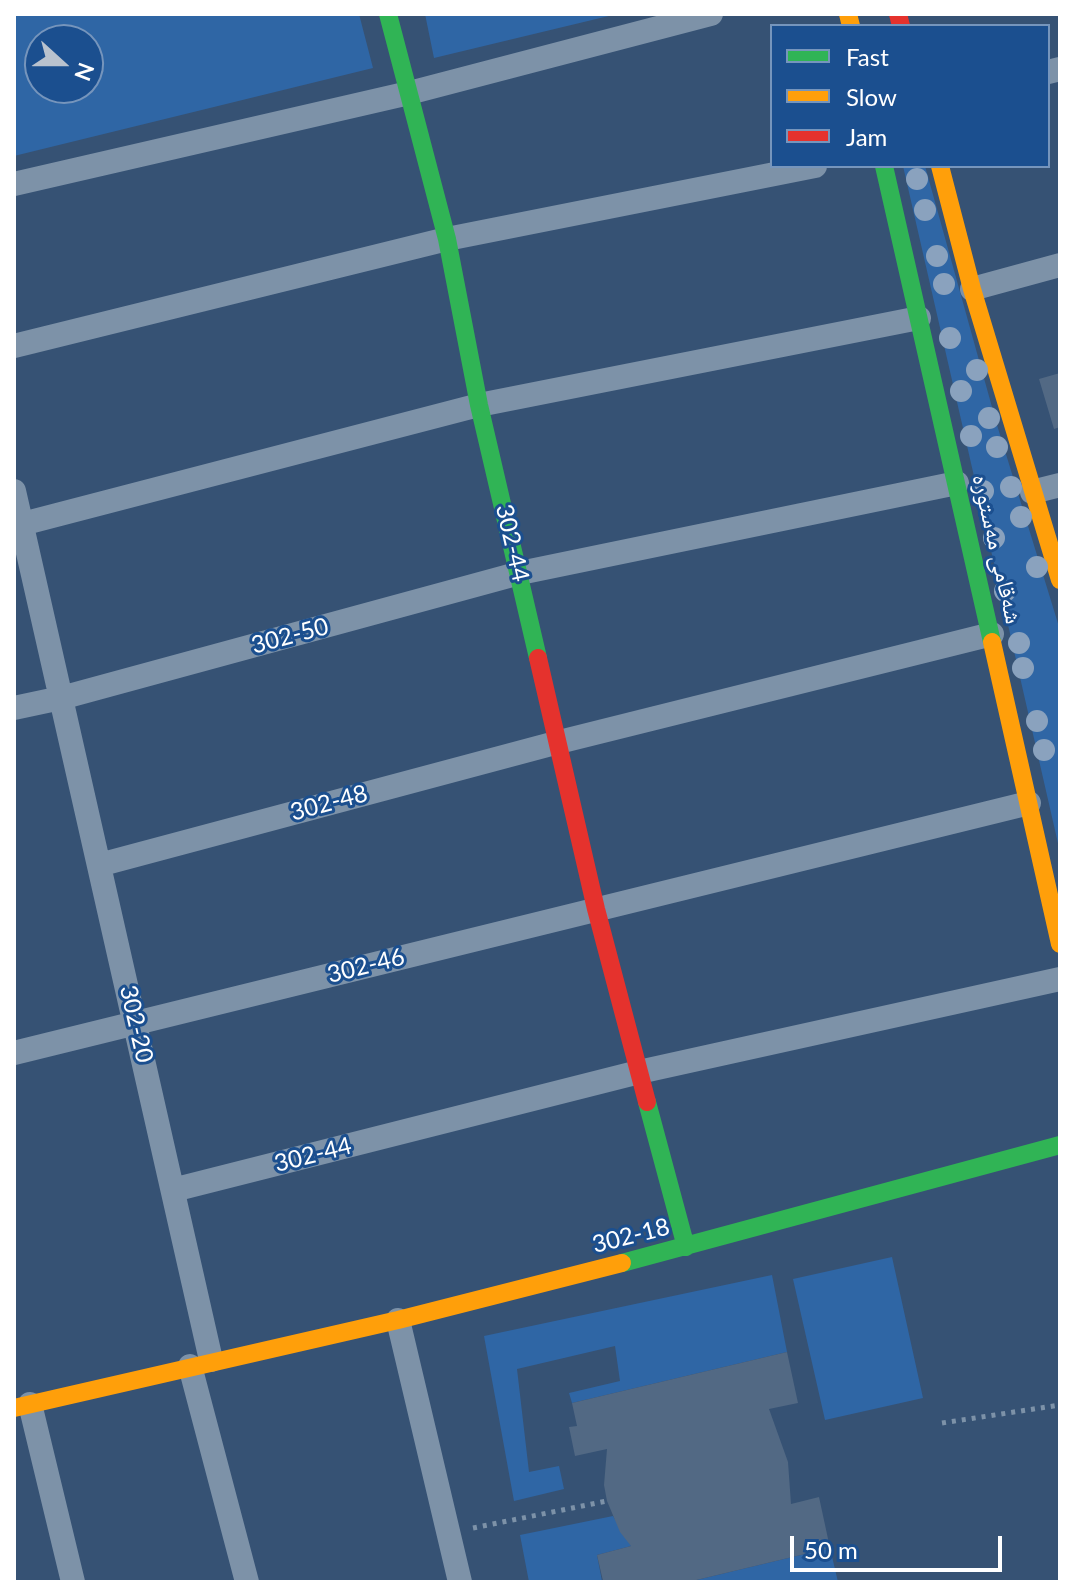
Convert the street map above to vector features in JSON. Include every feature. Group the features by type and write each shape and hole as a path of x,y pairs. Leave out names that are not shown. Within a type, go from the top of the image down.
{"street":[{"name":"302-44","path":"388,14 447,239 479,405 596,909 686,1247"},
{"path":"14,184 409,93 711,14"},
{"path":"14,346 447,239 805,168"},
{"name":"شەقامی مەستورە","path":"884,168 1060,944"},
{"name":"شەقامی مەستورە","path":"941,168 972,289 1060,580"},
{"path":"972,289 1060,265"},
{"path":"22,524 479,405 919,318"},
{"name":"302-50","path":"14,708 61,698 520,573 957,483"},
{"path":"1032,492 1060,485"},
{"name":"302-20","path":"14,491 173,1190 201,1363 247,1582"},
{"name":"302-48","path":"99,865 559,742 992,634"},
{"name":"302-46","path":"14,1053 1029,803"},
{"path":"639,1072 1060,979"},
{"name":"302-44","path":"173,1190 639,1072"},
{"name":"302-18","path":"201,1363 398,1320 686,1247 1060,1145"},
{"path":"398,1320 460,1582"},
{"path":"73,1582 22,1406 201,1363"}],"path":[{"path":"942,1423 1060,1405"},
{"path":"448,1532 607,1501"}],"shaded area":[{"path":"14,14 359,14 373,68 14,156"},
{"path":"425,14 617,14 434,58"},
{"path":"903,168 926,168 997,425 1060,630 1060,852"},
{"path":"892,1257 923,1398 825,1420 793,1279"},
{"path":"772,1275 787,1352 572,1403 569,1393 620,1381 615,1346 517,1369 529,1472 559,1466 564,1489 514,1501 484,1336"},
{"path":"613,1516 631,1546 597,1555 602,1581 612,1582 529,1582 520,1535"},
{"path":"830,1548 838,1582 688,1582"}],"building":[{"path":"1060,373 1060,427 1054,429 1039,379"},
{"path":"787,1352 798,1403 769,1409 788,1462 791,1504 819,1497 830,1548 688,1582 603,1581 597,1555 631,1546 620,1532 607,1501 604,1485 607,1449 575,1456 569,1427 577,1426 572,1403"}],"traffic: fast":[{"path":"388,14 447,239 479,405 538,658"},
{"path":"884,168 992,642"},
{"path":"647,1102 686,1247"},
{"path":"622,1263 1060,1145"}],"traffic: slow":[{"path":"848,14 850,24"},
{"path":"941,168 972,289 1060,580"},
{"path":"992,642 1060,944"},
{"path":"14,1408 398,1320 622,1263"}],"traffic: jam":[{"path":"898,14 900,24"},
{"path":"538,658 596,909 647,1102"}]}
